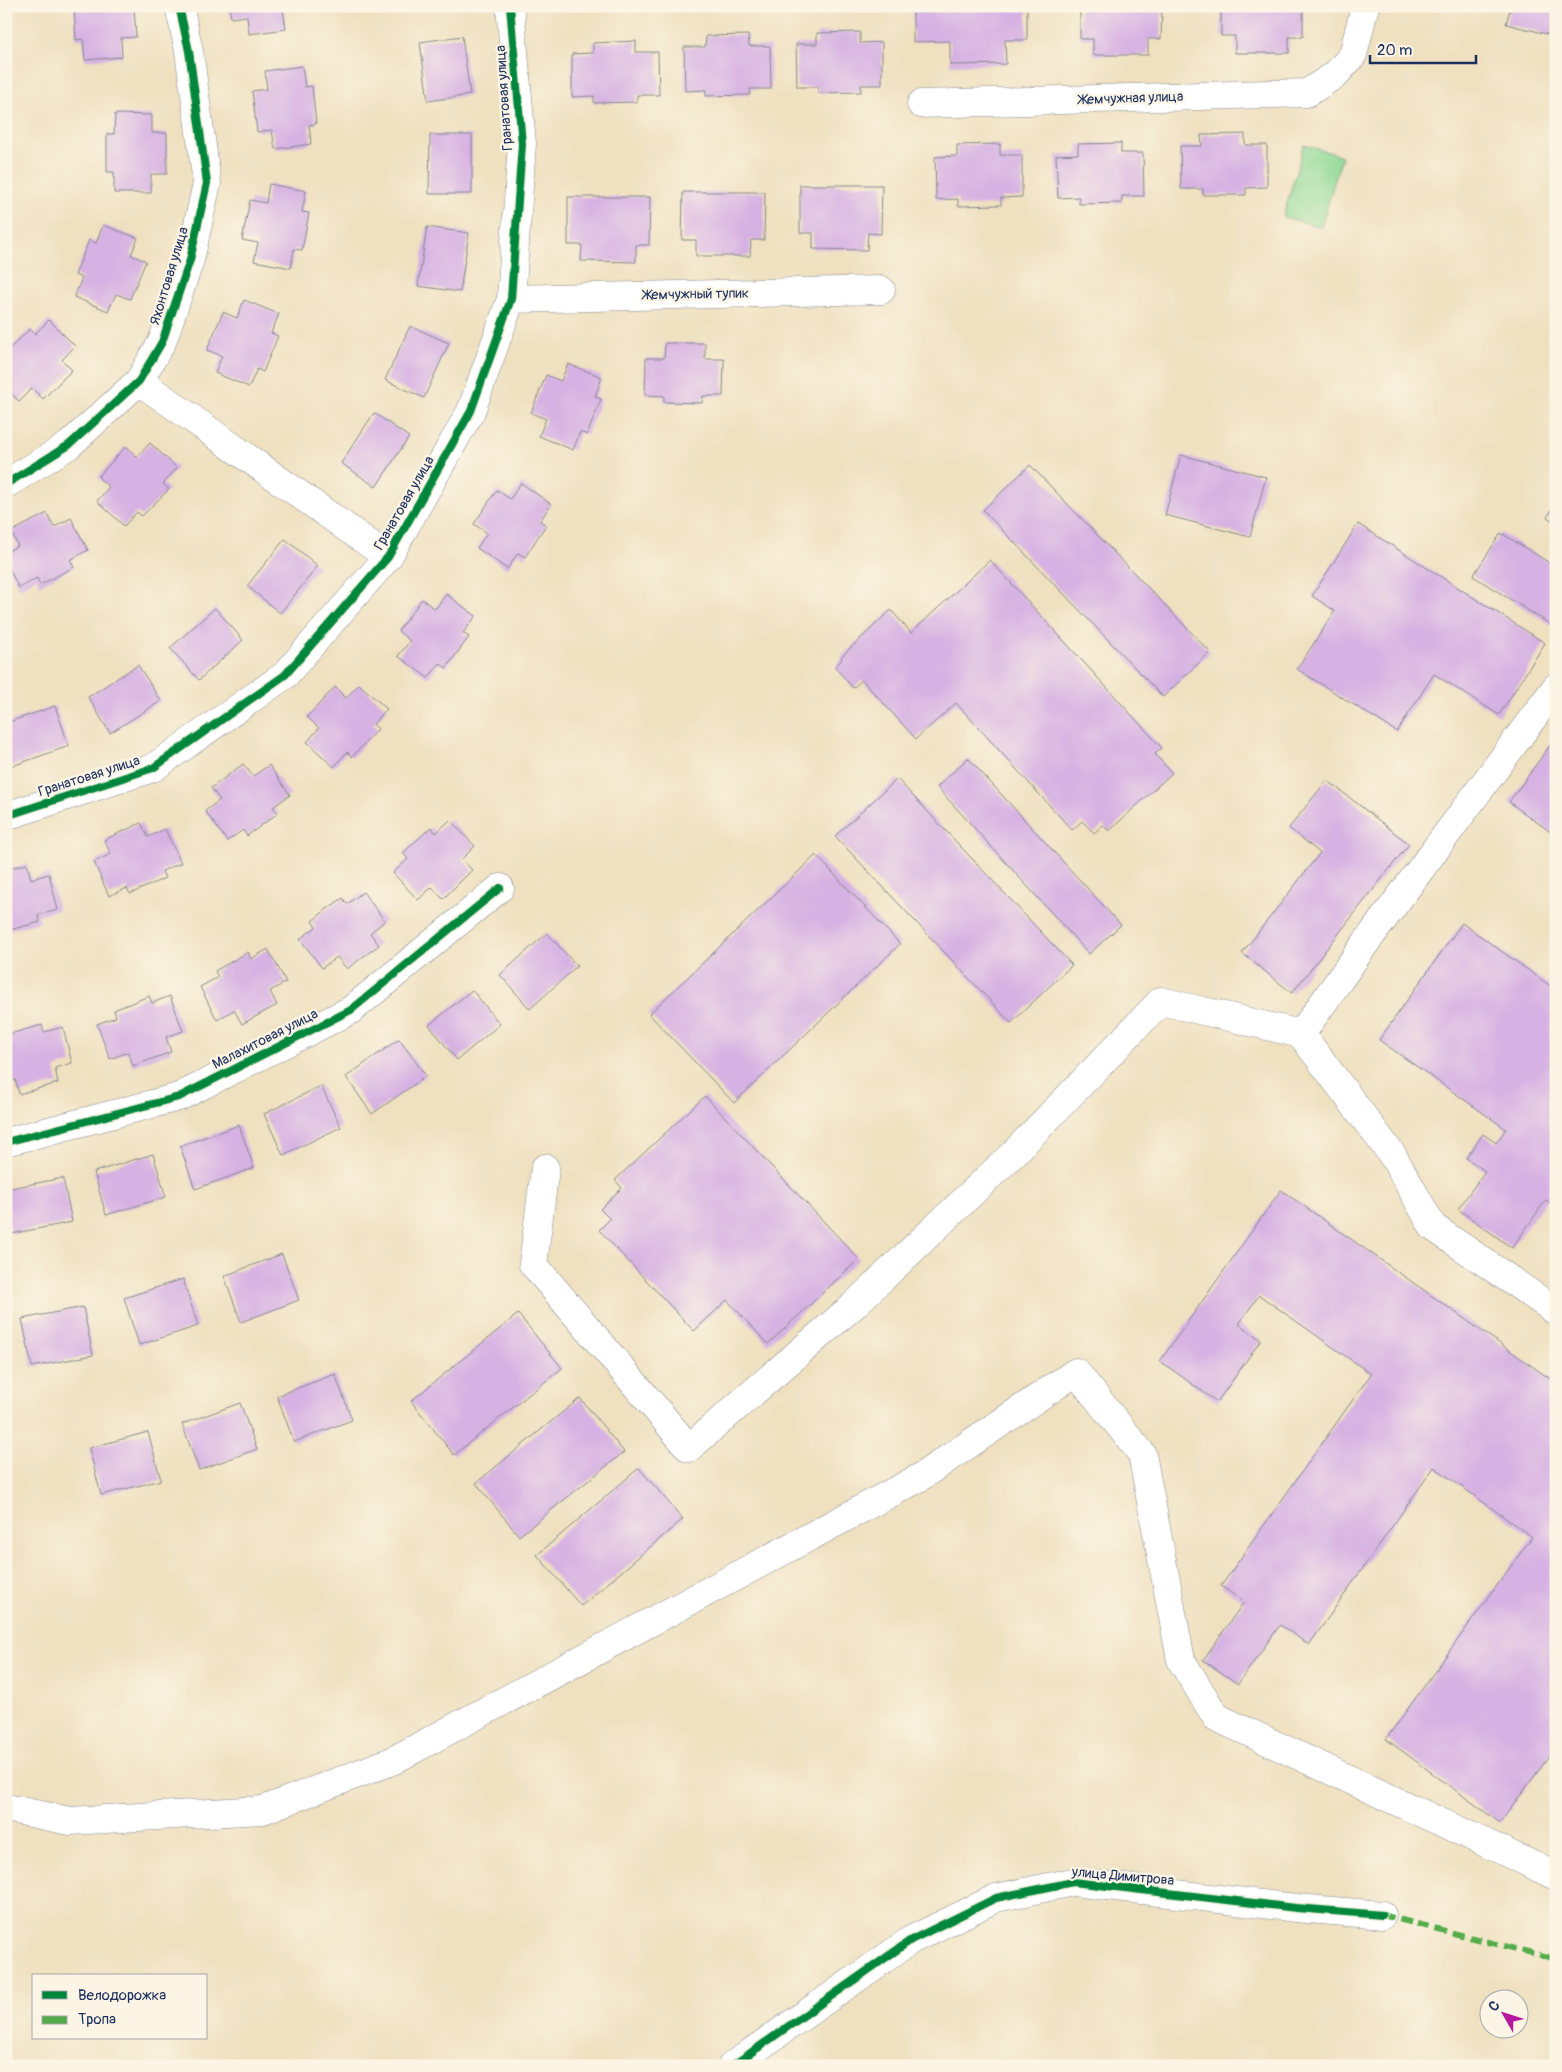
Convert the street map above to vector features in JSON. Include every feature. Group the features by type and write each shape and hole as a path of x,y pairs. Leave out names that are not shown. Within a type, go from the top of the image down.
{"street":[{"name":"Яхонтовая улица","path":"6,484 69,445 140,381 162,342 190,260 207,183 189,51 179,6"},
{"name":"Жемчужная улица","path":"921,104 1307,94 1335,75 1353,55 1365,6"},
{"name":"Гранатовая улица","path":"6,816 153,768 285,675 388,557 471,411 512,298 522,144 516,7"},
{"name":"Жемчужный тупик","path":"512,298 882,290"},
{"path":"140,381 388,557"},
{"path":"1302,1034 1374,932 1556,687"},
{"name":"Малахитовая улица","path":"6,1142 178,1097 351,1010 500,888"},
{"path":"544,1168 533,1264 689,1448 881,1280 1014,1153 1161,1001 1302,1034 1393,1156 1433,1227 1556,1312"},
{"path":"6,1808 70,1821 263,1810 392,1762 919,1478 1076,1372 1142,1454 1180,1660 1216,1717 1556,1876"},
{"name":"улица Димитрова","path":"732,2066 911,1940 996,1898 1073,1882 1382,1916"}],"green space":[{"path":"1304,145 1342,156 1321,227 1283,217"}],"building":[{"path":"74,6 134,6 136,37 121,38 122,57 85,60 83,39 76,40"},
{"path":"229,6 290,6 290,8 283,9 286,29 249,34 247,16 231,18"},
{"path":"408,6 430,6 430,7 410,12"},
{"path":"913,6 1027,6 1027,40 1005,40 1006,64 950,65 950,41 913,42"},
{"path":"1080,6 1162,6 1161,39 1148,39 1148,55 1093,55 1093,39 1080,39"},
{"path":"1221,6 1303,6 1303,37 1289,37 1289,53 1235,53 1235,36 1221,36"},
{"path":"1511,6 1556,6 1556,19 1551,35 1506,24"},
{"path":"860,32 860,43 882,42 882,85 861,85 861,92 818,93 818,87 797,87 796,44 817,44 817,33"},
{"path":"748,35 749,46 770,46 771,89 750,89 750,95 706,96 706,90 685,91 684,47 705,47 706,36"},
{"path":"462,36 470,95 428,101 420,42"},
{"path":"636,41 636,52 658,52 659,95 637,95 637,102 594,103 594,96 572,97 572,54 593,53 593,43"},
{"path":"302,66 305,87 312,86 316,124 309,125 311,144 275,149 272,130 257,132 252,91 267,89 265,71"},
{"path":"115,114 152,115 152,133 167,133 167,174 151,174 151,193 114,193 114,172 107,172 107,134 114,134"},
{"path":"1245,134 1245,145 1267,145 1267,187 1246,188 1246,195 1203,195 1203,189 1181,189 1180,146 1202,146 1201,135"},
{"path":"430,135 472,135 472,194 429,194"},
{"path":"1121,143 1121,153 1143,153 1144,196 1122,196 1122,203 1079,204 1079,197 1058,198 1056,155 1078,154 1078,144"},
{"path":"1000,144 1000,155 1022,155 1022,197 1001,198 1001,205 958,206 958,199 936,200 935,157 957,156 957,145"},
{"path":"269,184 306,191 302,212 309,213 302,250 294,249 291,268 254,261 258,243 242,240 250,200 266,203"},
{"path":"800,185 882,185 881,234 868,233 867,250 813,249 813,233 800,233"},
{"path":"683,192 765,192 764,240 751,240 750,256 696,256 696,240 682,240"},
{"path":"568,197 650,197 649,245 636,245 636,262 581,261 582,245 568,245"},
{"path":"103,225 138,238 131,255 146,261 130,299 116,294 108,311 74,297 82,278 75,275 89,240 96,243"},
{"path":"427,227 469,233 460,292 418,286"},
{"path":"244,300 279,314 271,333 278,336 263,372 257,369 249,387 215,373 222,356 207,350 223,312 237,318"},
{"path":"49,320 75,346 62,360 72,370 43,399 32,388 19,401 6,389 6,352 30,329 35,334"},
{"path":"410,326 449,343 424,398 385,380"},
{"path":"665,343 705,343 705,359 724,359 723,396 703,396 702,403 664,402 664,396 645,395 646,358 664,358"},
{"path":"568,364 602,377 595,397 601,399 587,435 580,432 573,450 539,436 546,419 531,413 546,375 561,381"},
{"path":"374,413 409,437 376,487 341,463"},
{"path":"150,443 177,468 163,484 169,489 142,516 137,512 124,526 97,501 109,487 98,477 126,446 137,457"},
{"path":"1181,455 1266,477 1250,537 1165,515"},
{"path":"1030,465 1210,652 1163,697 983,510"},
{"path":"521,483 551,504 540,521 546,525 525,557 518,553 507,569 477,548 487,533 474,524 497,490 510,499"},
{"path":"1556,504 1556,523 1547,517"},
{"path":"47,513 54,527 71,518 88,550 70,560 74,567 40,585 37,578 19,588 6,563 6,552 18,546 11,532"},
{"path":"1358,524 1545,643 1499,715 1434,674 1397,732 1297,669 1335,611 1312,596"},
{"path":"1501,533 1556,567 1556,628 1473,576"},
{"path":"285,539 318,566 280,613 247,586"},
{"path":"990,560 1162,748 1155,754 1172,773 1109,831 1103,825 1094,833 1082,821 1072,830 956,703 916,739 862,680 853,688 835,667 842,659 841,657 891,610 911,633"},
{"path":"446,594 476,616 463,633 469,637 446,668 440,663 428,678 398,656 410,641 398,631 422,599 435,609"},
{"path":"215,608 243,640 199,680 170,648"},
{"path":"138,665 161,701 110,733 88,697"},
{"path":"359,684 387,709 373,724 378,729 352,757 347,752 334,767 307,742 319,728 307,717 335,687 346,698"},
{"path":"55,706 69,746 12,766 6,748 6,723"},
{"path":"1556,737 1556,836 1509,802"},
{"path":"968,758 1121,925 1089,954 937,787"},
{"path":"243,764 253,776 269,765 290,795 273,807 278,813 247,836 243,830 227,841 205,811 220,800 211,788"},
{"path":"897,779 1072,965 1011,1023 835,836"},
{"path":"1327,780 1409,844 1292,993 1242,953 1320,853 1289,828"},
{"path":"450,820 475,846 462,859 472,870 443,899 432,887 418,900 393,873 408,859 403,853 431,827 436,833"},
{"path":"141,823 148,837 165,829 181,863 162,871 165,878 130,894 127,888 109,896 94,862 111,854 104,840"},
{"path":"816,855 900,944 734,1103 649,1014"},
{"path":"27,864 31,879 49,874 58,910 38,915 40,922 6,931 6,869"},
{"path":"363,892 385,921 370,933 379,945 347,969 337,957 322,968 300,939 316,927 312,921 327,909 343,898 347,904"},
{"path":"1462,923 1556,990 1556,1207 1546,1200 1512,1248 1458,1209 1485,1171 1466,1158 1483,1134 1496,1143 1506,1129 1379,1040"},
{"path":"547,933 577,966 530,1009 500,975"},
{"path":"268,949 286,982 270,991 277,1005 242,1024 234,1010 217,1020 200,987 218,977 215,971 248,952 251,959"},
{"path":"472,990 500,1024 457,1060 429,1025"},
{"path":"149,996 152,1003 170,996 183,1031 166,1037 171,1052 133,1066 128,1052 110,1059 97,1024 116,1017 114,1010"},
{"path":"42,1025 44,1032 63,1027 72,1063 55,1068 58,1083 19,1094 15,1079 6,1081 6,1035"},
{"path":"399,1039 426,1076 372,1114 346,1077"},
{"path":"321,1086 341,1127 283,1155 264,1114"},
{"path":"705,1096 859,1259 768,1344 727,1300 694,1331 599,1230 610,1219 600,1209 622,1188 615,1180"},
{"path":"239,1125 254,1168 195,1189 180,1146"},
{"path":"153,1154 166,1197 106,1215 94,1172"},
{"path":"63,1178 72,1222 11,1234 6,1211 6,1189"},
{"path":"1281,1190 1556,1383 1556,1747 1500,1823 1386,1739 1532,1537 1434,1467 1309,1645 1280,1625 1238,1684 1203,1660 1244,1602 1221,1586 1371,1374 1259,1295 1239,1324 1261,1340 1217,1402 1160,1361"},
{"path":"282,1254 299,1300 241,1322 224,1276"},
{"path":"183,1279 198,1326 139,1345 124,1298"},
{"path":"83,1307 93,1355 32,1367 22,1319"},
{"path":"518,1314 562,1368 454,1455 411,1401"},
{"path":"335,1374 352,1420 294,1442 277,1396"},
{"path":"580,1398 624,1452 519,1536 476,1483"},
{"path":"240,1403 257,1449 199,1470 182,1424"},
{"path":"148,1432 161,1480 101,1495 89,1448"},
{"path":"639,1468 683,1519 581,1606 537,1555"}],"marked path":[{"path":"1382,1915 1556,1959"}],"cycle path":[{"path":"6,484 69,445 139,381 162,342 190,260 207,183 189,51 179,6"},
{"path":"6,816 153,768 285,675 388,557 471,411 511,299 522,144 510,6"},
{"path":"6,1142 179,1097 351,1010 500,888"},
{"path":"732,2066 911,1940 996,1898 1073,1882 1296,1908 1382,1915"}]}
